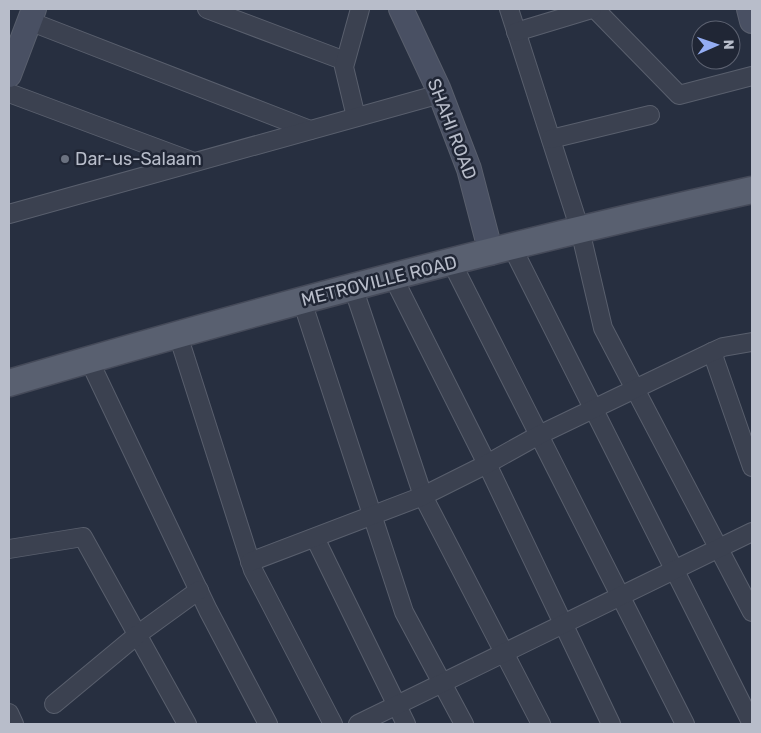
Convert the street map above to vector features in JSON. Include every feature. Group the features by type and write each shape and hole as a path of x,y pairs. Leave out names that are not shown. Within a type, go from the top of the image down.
{"main road":[{"name":"METROVILLE ROAD","path":"9,383 353,287 645,214 752,190"}],"street":[{"path":"207,9 345,61"},
{"path":"356,117 344,67 360,9"},
{"name":"SHAHI ROAD","path":"401,9 440,94 501,250"},
{"path":"508,9 580,230 603,328 752,612"},
{"path":"516,32 593,9 679,95 752,76"},
{"path":"749,9 752,21"},
{"path":"9,74 31,15 310,130"},
{"path":"9,93 194,162"},
{"path":"9,214 440,94"},
{"path":"551,140 650,115"},
{"path":"501,250 593,409 752,724"},
{"path":"452,262 685,724"},
{"path":"394,277 488,464 611,724"},
{"path":"353,287 423,496 541,724"},
{"path":"302,301 404,612 464,724"},
{"path":"178,335 250,562 333,724"},
{"path":"250,562 423,496 488,464 539,435 712,352 723,347 752,342"},
{"path":"712,352 749,448 752,467"},
{"path":"89,360 198,590 268,724"},
{"path":"358,724 752,532"},
{"path":"9,549 83,537 187,724"},
{"path":"315,538 406,724"},
{"path":"54,704 137,635 198,590"}],"place":[{"name":"Dar-us-Salaam","path":"65,159"}]}
